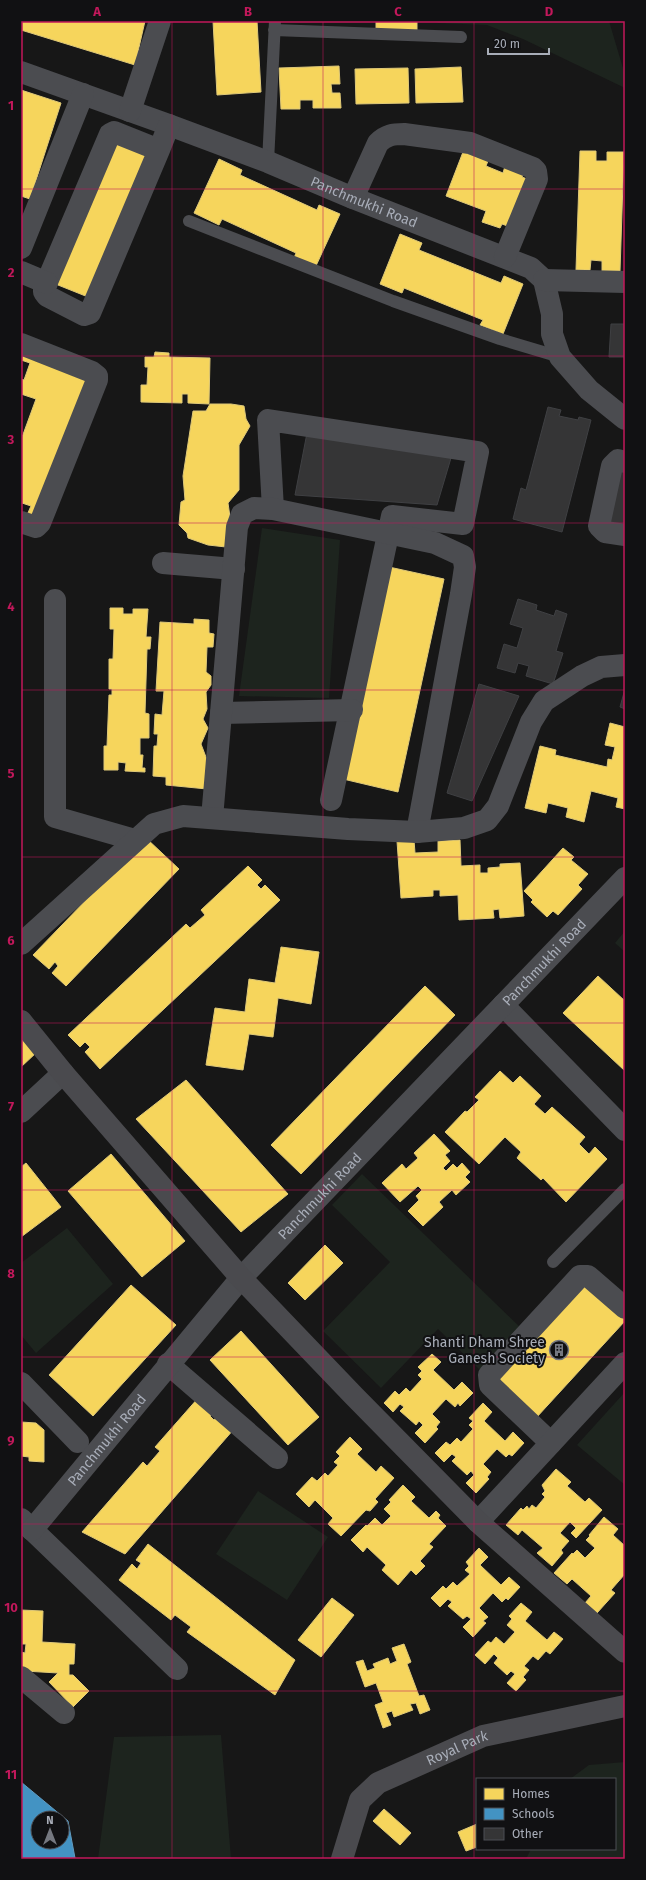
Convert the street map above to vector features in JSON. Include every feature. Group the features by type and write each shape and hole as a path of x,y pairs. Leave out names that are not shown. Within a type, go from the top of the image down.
{"street":[{"path":"130,111 160,21"},
{"name":"Panchmukhi Road","path":"21,72 169,124 268,162 353,198 531,268 544,280"},
{"path":"22,240 27,213 83,94"},
{"path":"159,150 114,132 110,134 47,283 44,292 47,296 84,315 90,313 159,150 169,124"},
{"path":"353,198 378,143 385,136 404,134 470,143 533,168 537,174 537,179 505,257"},
{"path":"21,272 47,283"},
{"path":"625,282 544,280 552,314 552,334 560,357 589,390 625,419"},
{"path":"21,522 36,527 40,523 97,380 97,376 92,372 22,346"},
{"path":"272,509 268,420 478,452 463,524 392,516 352,710 331,800"},
{"path":"625,462 618,460 612,466 599,526 601,530 605,532 625,536"},
{"path":"212,818 237,527 242,514 254,508 272,509 435,543 463,556 465,567 417,832"},
{"path":"163,563 234,569"},
{"path":"55,600 55,817 135,840"},
{"path":"21,944 154,824 183,816 348,829 417,832 464,828 487,820 498,806 531,722 544,701 582,676 601,667 625,665"},
{"path":"221,713 352,710"},
{"name":"Panchmukhi Road","path":"25,1526 85,1449 168,1364 241,1278 625,878"},
{"path":"502,1005 625,1130"},
{"path":"21,1021 63,1073 241,1278 478,1522 625,1652"},
{"path":"21,1112 63,1073"},
{"path":"550,1443 490,1385 489,1375 580,1276 588,1276 625,1308"},
{"path":"478,1522 625,1362"},
{"path":"168,1364 277,1458"},
{"path":"21,1383 85,1449"},
{"path":"25,1526 176,1669"},
{"path":"21,1677 64,1713"},
{"name":"Royal Park","path":"342,1859 360,1800 378,1783 483,1736 625,1706"}],"lane":[{"path":"268,162 275,25 461,37"},
{"path":"189,221 393,301 500,339 560,357"},
{"path":"553,1262 625,1189"}],"shaded area":[{"path":"437,21 609,21 625,75 625,88 523,39 487,25 438,23"},
{"path":"262,528 340,540 329,698 239,696"},
{"path":"625,931 625,952 615,943"},
{"path":"362,1174 523,1330 482,1372 438,1329 381,1388 323,1331 390,1262 332,1205"},
{"path":"67,1228 113,1284 36,1353 21,1335 21,1263"},
{"path":"625,1392 625,1485 577,1445"},
{"path":"258,1491 328,1537 287,1600 216,1554"},
{"path":"221,1735 231,1859 98,1859 114,1737"},
{"path":"625,1762 625,1859 526,1859 530,1850 616,1850 616,1778 571,1778 589,1765"}],"building: Homes":[{"path":"21,21 145,21 135,65 21,30"},
{"path":"213,21 257,21 261,92 217,95"},
{"path":"376,21 417,21 417,31 376,29"},
{"path":"339,66 340,84 331,84 332,93 340,93 341,108 313,108 313,100 300,100 300,109 281,109 279,68"},
{"path":"461,67 463,102 416,103 415,69"},
{"path":"408,68 409,103 356,104 355,69"},
{"path":"21,90 61,103 30,199 21,196"},
{"path":"113,137 153,153 93,299 53,283"},
{"path":"580,151 596,151 596,161 607,161 607,152 624,152 620,271 602,271 602,261 591,260 590,270 576,270"},
{"path":"463,152 488,161 486,166 503,173 505,166 524,173 522,177 532,181 513,228 502,224 500,228 482,222 486,211 446,196"},
{"path":"219,159 242,170 240,175 317,210 319,205 340,214 315,268 294,258 296,253 222,219 219,225 194,213"},
{"path":"400,234 422,243 419,250 501,283 504,276 523,284 503,334 480,325 483,320 404,288 402,293 380,284"},
{"path":"155,352 169,353 169,357 210,358 209,404 188,403 188,394 182,394 182,403 141,402 141,385 147,385 148,367 145,367 145,357 154,357"},
{"path":"24,354 89,378 36,518 27,515 31,506 22,503 21,506 21,440 36,399 21,394 21,379 24,380 30,363 21,360"},
{"path":"210,404 231,404 244,406 246,419 250,426 239,445 239,490 228,503 233,538 226,547 208,545 188,538 187,533 179,525 181,502 185,500 183,476 193,411 206,411"},
{"path":"389,567 444,579 398,792 343,779"},
{"path":"110,608 123,608 123,614 133,614 133,609 148,609 146,637 151,637 150,649 147,649 145,713 149,714 149,738 140,738 140,755 143,755 142,768 145,768 145,772 125,771 126,763 118,762 118,770 104,770 104,746 107,746 109,695 112,695 112,689 109,689 109,659 113,659 114,629 110,629"},
{"path":"194,619 209,620 209,633 214,634 213,647 207,647 206,672 211,676 211,685 206,692 207,709 203,719 208,728 201,744 209,765 207,789 166,785 166,777 153,776 154,746 157,746 158,734 154,734 155,714 162,715 164,691 156,691 160,622 194,624"},
{"path":"610,723 625,727 625,809 616,807 618,798 591,791 584,822 566,817 568,808 548,803 546,813 525,808 540,746 556,750 555,755 607,767 608,759 612,760 615,747 605,745"},
{"path":"146,838 179,869 66,986 52,973 58,966 55,962 49,969 33,955"},
{"path":"414,840 415,853 438,852 438,841 460,840 461,866 480,865 480,873 488,873 488,868 500,867 500,864 520,863 524,916 500,918 499,909 493,910 494,918 459,920 458,895 440,896 440,890 433,890 433,896 401,898 397,841"},
{"path":"563,848 574,857 571,860 588,874 578,885 582,889 558,915 553,911 547,917 531,902 533,900 524,891"},
{"path":"248,866 262,880 257,885 261,889 265,885 280,900 100,1069 85,1052 90,1047 85,1042 80,1047 68,1035 186,924 190,928 205,915 201,910"},
{"path":"281,947 319,952 311,1004 278,998 273,1037 249,1034 243,1070 206,1065 215,1008 245,1012 249,979 275,983"},
{"path":"598,976 625,1001 625,1071 563,1013"},
{"path":"425,986 455,1015 301,1174 271,1145"},
{"path":"23,1038 37,1052 21,1067 21,1039"},
{"path":"500,1071 513,1083 520,1076 541,1096 534,1104 545,1114 552,1107 585,1137 579,1144 589,1154 595,1147 607,1159 566,1202 543,1178 541,1180 517,1158 521,1152 505,1137 479,1164 445,1132 465,1111 467,1112 479,1100 475,1097"},
{"path":"186,1080 288,1194 241,1232 136,1119"},
{"path":"434,1134 450,1151 445,1155 450,1161 443,1168 446,1171 453,1164 457,1168 462,1163 470,1172 465,1177 470,1182 456,1195 452,1190 439,1202 443,1207 423,1226 408,1211 419,1200 416,1196 422,1190 418,1186 400,1202 382,1183 402,1164 406,1169 418,1158 414,1153"},
{"path":"111,1154 185,1241 142,1277 68,1191"},
{"path":"26,1163 61,1207 21,1237 21,1167"},
{"path":"325,1245 343,1263 305,1300 288,1283"},
{"name":"Shanti Dham Shree Ganesh Society","path":"584,1280 625,1317 625,1321 536,1418 493,1379"},
{"path":"131,1285 176,1325 93,1416 49,1375"},
{"path":"241,1331 319,1417 288,1445 210,1360"},
{"path":"432,1354 441,1362 433,1370 454,1390 462,1382 473,1393 460,1406 458,1403 455,1407 446,1399 432,1414 440,1422 436,1427 438,1429 425,1443 415,1433 423,1425 419,1421 416,1425 400,1411 404,1407 400,1404 393,1412 384,1403 395,1391 399,1395 406,1388 410,1392 422,1379 418,1375 422,1371 418,1367"},
{"path":"199,1397 214,1411 210,1416 214,1420 218,1415 234,1429 125,1554 82,1532 143,1462 147,1466 160,1451 155,1447"},
{"path":"483,1403 492,1412 484,1421 505,1441 513,1432 524,1443 512,1456 509,1454 506,1457 497,1449 483,1464 491,1472 487,1477 489,1479 476,1493 466,1483 474,1475 471,1471 467,1475 452,1461 456,1457 452,1454 444,1462 435,1453 446,1442 450,1445 457,1438 461,1442 473,1429 469,1425 473,1421 469,1418"},
{"path":"21,1422 36,1423 44,1430 44,1462 29,1461 29,1457 21,1456"},
{"path":"350,1437 362,1449 357,1454 376,1472 381,1466 394,1478 375,1499 378,1502 370,1511 366,1510 341,1536 328,1524 333,1518 315,1500 309,1507 296,1494 312,1477 317,1481 325,1473 328,1476 338,1465 334,1462 340,1456 336,1452"},
{"path":"556,1469 571,1482 567,1486 585,1502 589,1498 602,1510 576,1538 571,1533 576,1528 570,1522 560,1533 569,1541 561,1550 563,1553 552,1566 537,1553 543,1548 522,1530 518,1535 506,1525 521,1508 523,1510 527,1506 529,1509 532,1505 536,1508 545,1497 542,1494 545,1491 542,1485"},
{"path":"403,1485 415,1497 411,1501 429,1518 436,1511 440,1515 438,1518 446,1526 429,1544 433,1547 420,1561 425,1566 416,1575 411,1570 398,1585 382,1570 386,1565 367,1547 363,1552 351,1540 375,1518 382,1525 391,1516 384,1509 391,1502 389,1500"},
{"path":"604,1517 618,1529 613,1535 625,1546 625,1574 611,1590 615,1593 597,1613 585,1603 591,1596 572,1579 567,1584 554,1573 572,1553 573,1554 577,1550 585,1558 595,1548 586,1540"},
{"path":"148,1544 295,1660 275,1695 187,1632 191,1627 175,1615 171,1620 119,1580 132,1564 137,1569 141,1563 136,1560"},
{"path":"479,1548 488,1557 480,1565 501,1585 509,1577 520,1587 508,1600 506,1598 502,1602 493,1593 479,1608 488,1617 483,1621 486,1623 473,1637 463,1627 471,1619 467,1616 463,1619 448,1606 452,1602 448,1599 440,1607 431,1598 443,1586 446,1589 453,1582 457,1586 470,1574 465,1570 469,1566 466,1562"},
{"path":"332,1598 354,1615 321,1657 298,1640"},
{"path":"521,1603 532,1612 525,1621 547,1640 554,1632 563,1639 550,1654 546,1651 538,1660 533,1656 524,1666 529,1670 523,1677 526,1680 516,1691 507,1683 515,1674 511,1671 507,1675 494,1663 498,1658 494,1654 485,1664 475,1655 488,1641 491,1643 496,1637 504,1644 515,1632 507,1625 512,1619 509,1616"},
{"path":"21,1610 43,1611 42,1642 75,1644 74,1664 69,1664 69,1675 73,1675 89,1691 73,1707 49,1682 58,1673 24,1671 21,1668 21,1652 25,1653 26,1644 21,1644"},
{"path":"404,1644 411,1662 407,1664 419,1696 424,1695 430,1710 420,1714 416,1703 410,1704 413,1710 394,1717 392,1711 386,1713 391,1725 383,1728 375,1705 383,1702 376,1683 365,1687 356,1662 363,1660 367,1671 375,1668 373,1664 388,1658 390,1664 397,1661 392,1648"},
{"path":"384,1809 411,1833 400,1845 373,1821"},
{"path":"476,1824 476,1847 466,1851 458,1832"}],"building: Schools":[{"path":"21,1782 55,1810 30,1810 30,1850 70,1850 70,1832 75,1858 21,1859"}],"building: Other":[{"path":"611,324 625,324 625,357 609,357"},
{"path":"548,407 561,410 559,416 578,420 579,417 591,420 562,532 513,519 521,488 526,490"},
{"path":"307,433 451,458 437,505 295,495"},
{"path":"616,469 625,471 625,528 606,525"},
{"path":"518,599 537,605 536,610 554,616 556,610 567,614 556,651 563,653 553,684 526,676 529,666 518,663 515,673 497,668 504,644 517,648 523,628 510,624"},
{"path":"479,684 519,696 472,801 447,793"},
{"path":"625,689 625,709 620,707"}],"place":[{"name":"Shanti Dham Shree Ganesh Society","path":"559,1350"}]}
